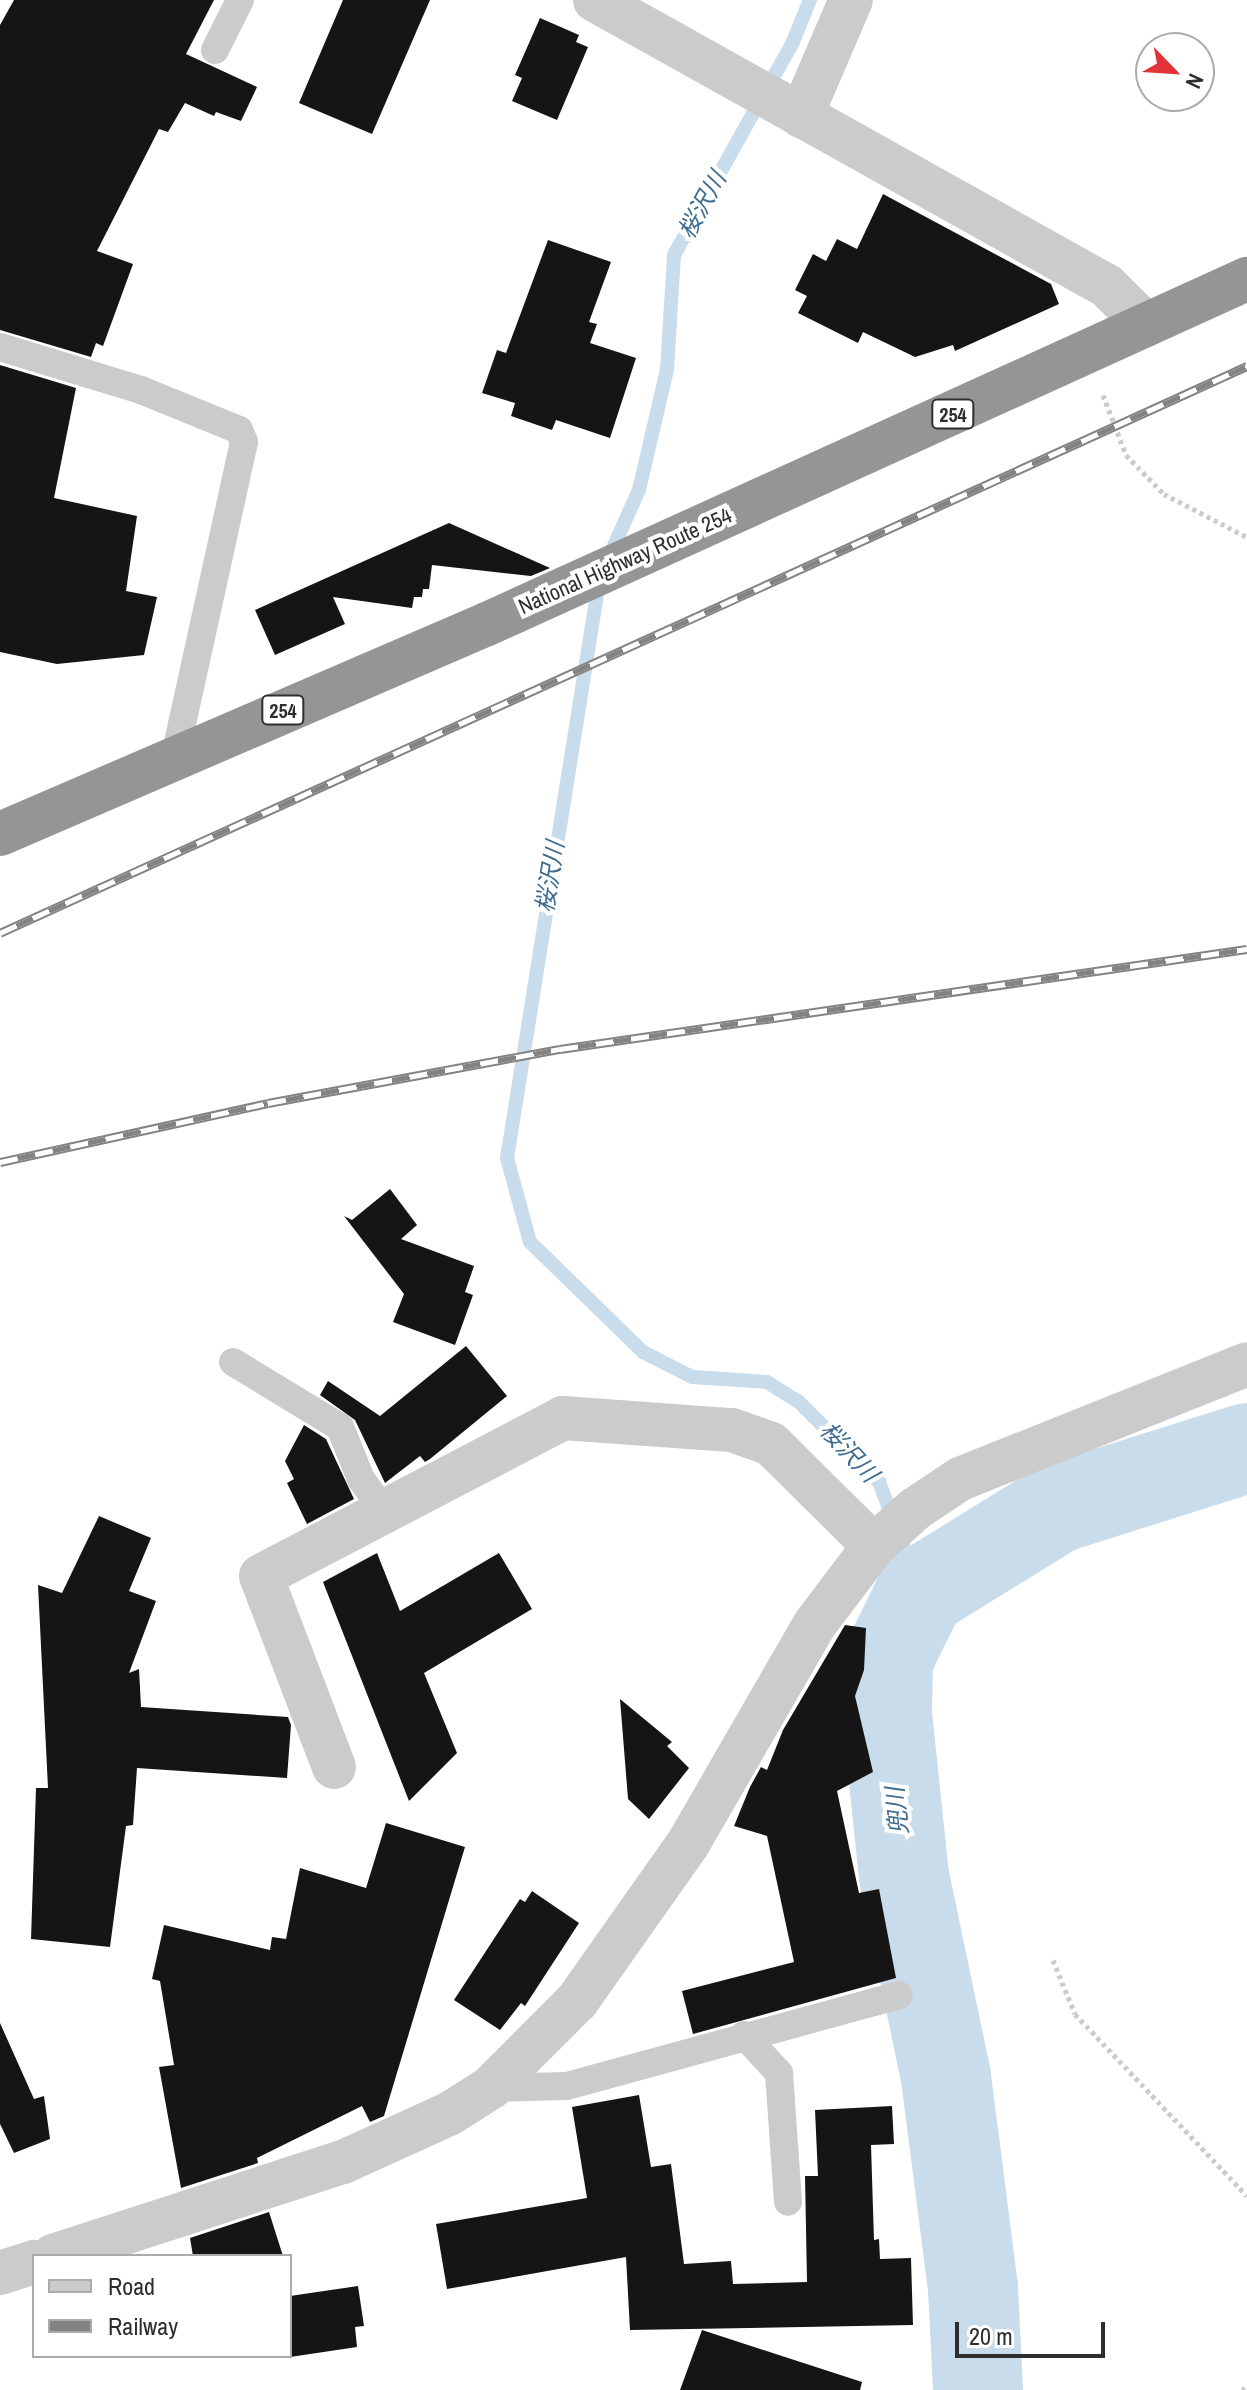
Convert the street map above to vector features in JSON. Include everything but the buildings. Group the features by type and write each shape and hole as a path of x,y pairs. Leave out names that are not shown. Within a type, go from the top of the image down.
{"highway":[{"name":"National Highway Route 254","path":"0,834 566,586 1247,279"}],"street":[{"path":"595,0 1107,286 1146,325"},
{"path":"777,102 851,0"},
{"path":"59,2254 343,2162 449,2114 490,2088 577,2001 689,1842 815,1624 891,1530 960,1479 1247,1364"},
{"path":"334,1767 261,1576 383,1509 563,1418 655,1422 732,1430 771,1444 891,1530"},
{"path":"0,2273 32,2263"}],"lane":[{"path":"215,50 240,0"},
{"path":"0,347 96,373 239,430 244,442 233,506 175,756"},
{"path":"233,1362 340,1427 361,1479 383,1509"},
{"path":"490,2088 567,2086 899,1995"},
{"path":"744,2035 779,2073 788,2202"}],"path":[{"path":"1091,351 1112,427 1126,455 1164,494 1247,537"},
{"path":"1053,1960 1075,2014 1247,2196"},
{"path":"1242,2390 1247,2387"}],"waterway":[{"name":"桜沢川","path":"608,559 639,490 667,370 674,255 792,44 810,0"},
{"name":"桜沢川","path":"599,582 507,1158 530,1242 643,1352 692,1377 767,1382 798,1401 879,1482 921,1592"},
{"name":"兜川","path":"978,2390 973,2288 946,2077 904,1876 887,1713 888,1659 921,1592 1057,1508 1247,1448"}],"railway":[{"path":"0,933 1247,366"},
{"path":"0,1162 268,1103 560,1049 1247,949"}]}
